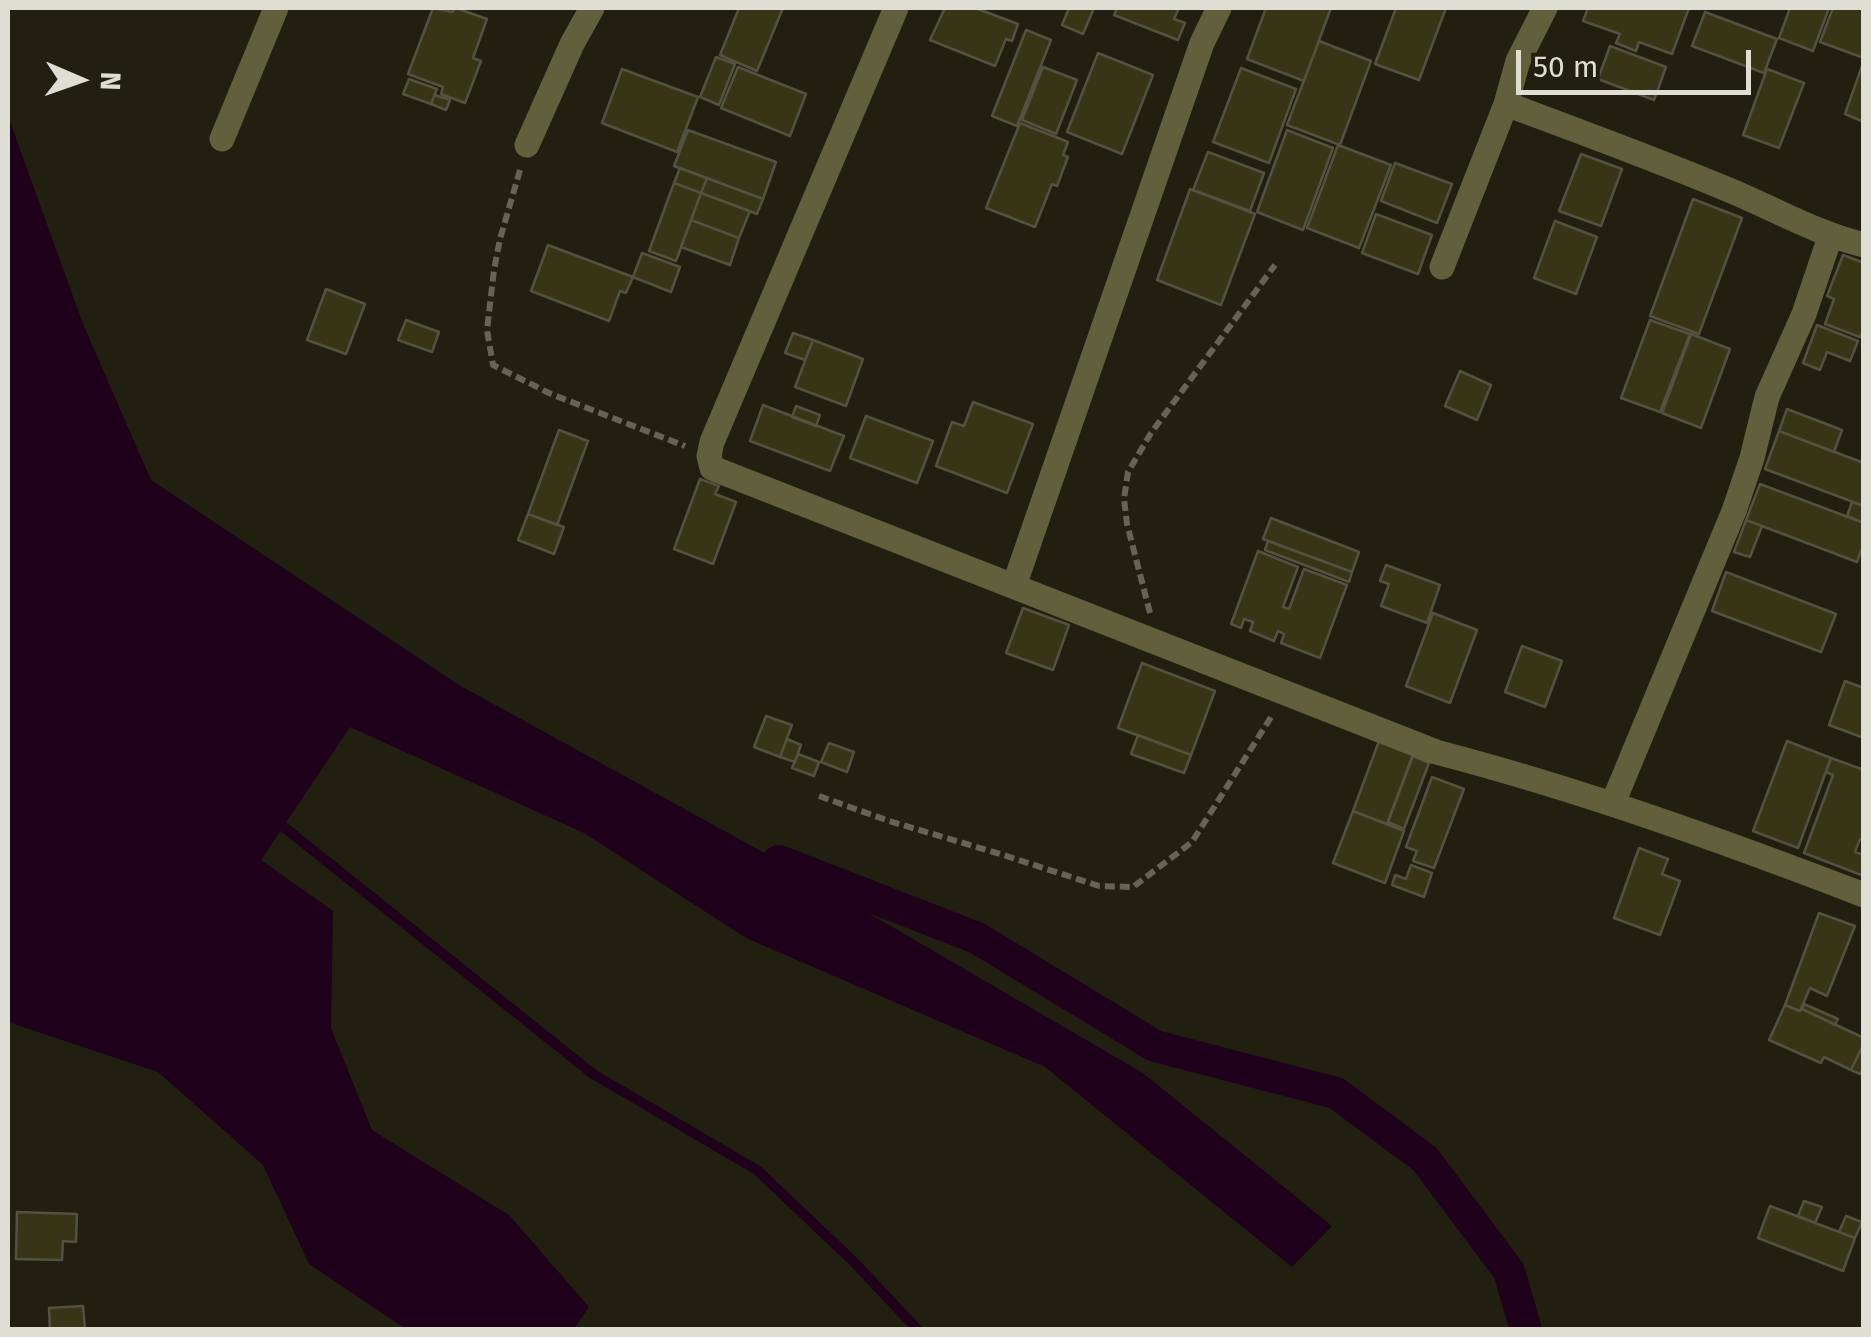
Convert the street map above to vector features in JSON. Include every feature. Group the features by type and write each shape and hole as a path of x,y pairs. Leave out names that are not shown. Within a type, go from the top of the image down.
{"street":[{"path":"222,139 276,8"},
{"path":"526,144 592,8"},
{"path":"896,8 712,442 712,468 1436,752 1613,803 1864,895"},
{"path":"1014,586 1202,43 1219,8"},
{"path":"1442,267 1506,104 1518,61 1545,8"},
{"path":"1506,104 1662,162 1830,237 1864,245"},
{"path":"1613,803 1734,510 1767,397 1804,314 1830,237"}],"path":[{"path":"526,144 494,270 488,330 494,365 551,394 709,456"},
{"path":"1158,643 1127,524 1124,499 1128,472 1151,433 1275,264"},
{"path":"819,796 889,822 1099,886 1133,887 1192,842 1286,693"}],"shaded area":[{"path":"8,116 83,324 151,480 459,685 779,861 1143,1073 1332,1226 1292,1267 1045,1067 746,938 584,833 350,727 261,860 333,911 331,1028 372,1130 509,1215 589,1307 574,1329 406,1329 309,1264 263,1165 158,1072 8,1022"}],"building":[{"path":"433,8 452,12 456,8 487,19 473,58 481,61 465,103 441,94 443,87 408,74"},
{"path":"739,8 783,8 757,71 720,55"},
{"path":"945,8 975,8 1018,24 1012,41 1006,39 995,66 930,40"},
{"path":"1069,8 1094,8 1083,34 1062,25"},
{"path":"1117,8 1179,8 1174,19 1185,23 1178,40 1114,15"},
{"path":"1266,8 1331,8 1304,81 1247,59"},
{"path":"1396,8 1446,8 1419,80 1375,64"},
{"path":"1588,8 1689,8 1672,54 1639,42 1636,51 1616,43 1620,34 1583,21"},
{"path":"1790,8 1829,8 1813,51 1779,38"},
{"path":"1833,8 1864,8 1864,58 1820,42"},
{"path":"1705,12 1777,39 1764,73 1692,46"},
{"path":"1026,30 1051,40 1017,126 992,116"},
{"path":"1319,41 1371,61 1340,145 1287,125"},
{"path":"1610,46 1666,67 1654,100 1598,79"},
{"path":"1098,53 1153,75 1122,154 1067,132"},
{"path":"716,57 735,64 719,105 700,97"},
{"path":"738,67 806,94 790,136 721,108"},
{"path":"1043,67 1077,80 1056,134 1022,120"},
{"path":"1864,67 1864,122 1845,114"},
{"path":"1241,68 1296,89 1269,163 1213,142"},
{"path":"622,69 698,97 677,152 602,123"},
{"path":"1767,69 1804,83 1779,148 1743,135"},
{"path":"409,79 437,89 431,104 403,94"},
{"path":"435,95 450,100 446,110 431,104"},
{"path":"1020,123 1068,142 1063,155 1068,157 1057,186 1052,184 1035,227 986,208"},
{"path":"688,130 776,162 763,199 674,166"},
{"path":"1287,130 1333,148 1303,230 1257,212"},
{"path":"1338,145 1391,165 1359,248 1307,228"},
{"path":"1208,152 1264,173 1250,211 1193,190"},
{"path":"1581,154 1622,169 1601,226 1559,211"},
{"path":"1395,163 1452,184 1437,223 1381,201"},
{"path":"680,168 707,178 701,193 674,183"},
{"path":"707,178 763,199 757,214 701,193"},
{"path":"674,183 701,193 676,261 649,251"},
{"path":"1190,189 1255,214 1221,305 1157,280"},
{"path":"701,193 750,211 739,238 691,220"},
{"path":"1693,199 1742,218 1699,334 1650,316"},
{"path":"1376,214 1432,235 1418,274 1362,253"},
{"path":"691,220 739,238 730,265 681,247"},
{"path":"1555,221 1597,237 1576,294 1534,278"},
{"path":"548,245 633,277 626,293 620,291 609,321 531,291"},
{"path":"642,253 680,267 671,292 633,277"},
{"path":"1843,255 1864,263 1864,331 1860,337 1825,324 1834,299 1827,296"},
{"path":"326,289 365,304 346,354 307,340"},
{"path":"406,320 439,332 432,352 398,340"},
{"path":"1650,320 1690,334 1660,412 1621,398"},
{"path":"1817,325 1858,341 1850,361 1827,352 1820,370 1803,363"},
{"path":"793,333 813,340 805,360 785,353"},
{"path":"1691,334 1730,349 1701,428 1662,413"},
{"path":"813,340 863,359 846,406 795,387"},
{"path":"1460,371 1491,385 1477,420 1445,406"},
{"path":"973,402 1033,424 1007,493 936,466 952,422 964,426"},
{"path":"763,405 844,436 830,471 750,441"},
{"path":"796,406 820,415 816,426 792,417"},
{"path":"1787,409 1842,430 1834,452 1779,431"},
{"path":"866,416 933,441 917,483 850,458"},
{"path":"559,430 588,441 557,525 528,514"},
{"path":"1779,431 1864,463 1864,506 1765,469"},
{"path":"700,479 719,486 715,494 736,502 713,564 674,549"},
{"path":"1760,484 1864,523 1864,543 1857,562 1746,520"},
{"path":"1852,502 1864,506 1864,523 1847,516"},
{"path":"528,514 564,527 554,554 518,540"},
{"path":"1271,518 1359,552 1352,572 1263,539"},
{"path":"1746,520 1762,526 1750,557 1734,552"},
{"path":"1268,541 1352,572 1349,582 1265,550"},
{"path":"1258,551 1298,567 1283,607 1289,609 1304,569 1347,585 1320,658 1281,643 1284,634 1278,631 1274,641 1250,631 1253,622 1244,619 1241,628 1231,624"},
{"path":"1386,565 1440,585 1427,623 1381,606 1389,584 1380,581"},
{"path":"1726,572 1836,614 1821,652 1712,611"},
{"path":"1023,608 1069,625 1053,670 1006,653"},
{"path":"1433,613 1477,630 1450,703 1406,686"},
{"path":"1522,646 1562,661 1545,707 1505,692"},
{"path":"1142,663 1215,691 1191,755 1118,728"},
{"path":"1845,681 1864,688 1864,738 1829,725"},
{"path":"766,716 792,725 780,757 754,747"},
{"path":"1138,735 1191,755 1184,773 1131,754"},
{"path":"787,739 801,745 795,762 780,757"},
{"path":"1379,741 1413,754 1387,824 1353,811"},
{"path":"1787,741 1831,758 1798,848 1753,831"},
{"path":"829,743 854,752 847,772 821,762"},
{"path":"798,754 819,762 814,776 792,768"},
{"path":"1413,756 1429,763 1404,829 1388,822"},
{"path":"1831,758 1864,770 1864,841 1860,839 1855,852 1864,855 1864,876 1804,853 1833,775 1826,772"},
{"path":"1432,777 1464,789 1434,868 1413,861 1417,851 1406,847"},
{"path":"1353,811 1404,831 1385,883 1333,863"},
{"path":"1639,848 1668,859 1662,874 1680,881 1660,935 1614,918"},
{"path":"1411,865 1432,873 1424,897 1392,885 1395,875 1406,879"},
{"path":"1819,913 1855,926 1827,996 1810,988 1800,1011 1785,1005"},
{"path":"1804,1004 1838,1019 1835,1025 1802,1009"},
{"path":"1785,1005 1864,1038 1851,1070 1824,1057 1821,1063 1769,1040"},
{"path":"1861,1049 1864,1066 1860,1074 1851,1070"},
{"path":"1804,1201 1822,1207 1815,1223 1798,1216"},
{"path":"1770,1206 1855,1238 1843,1271 1758,1238"},
{"path":"17,1212 77,1214 76,1242 63,1241 62,1260 16,1259"},
{"path":"1846,1216 1862,1222 1855,1238 1839,1232"},
{"path":"83,1306 85,1330 50,1330 49,1308"}],"waterway":[{"path":"275,820 593,1074 757,1170 853,1261 918,1330"},
{"path":"779,861 977,938 1155,1046 1336,1093 1425,1159 1509,1271 1526,1330"}]}
